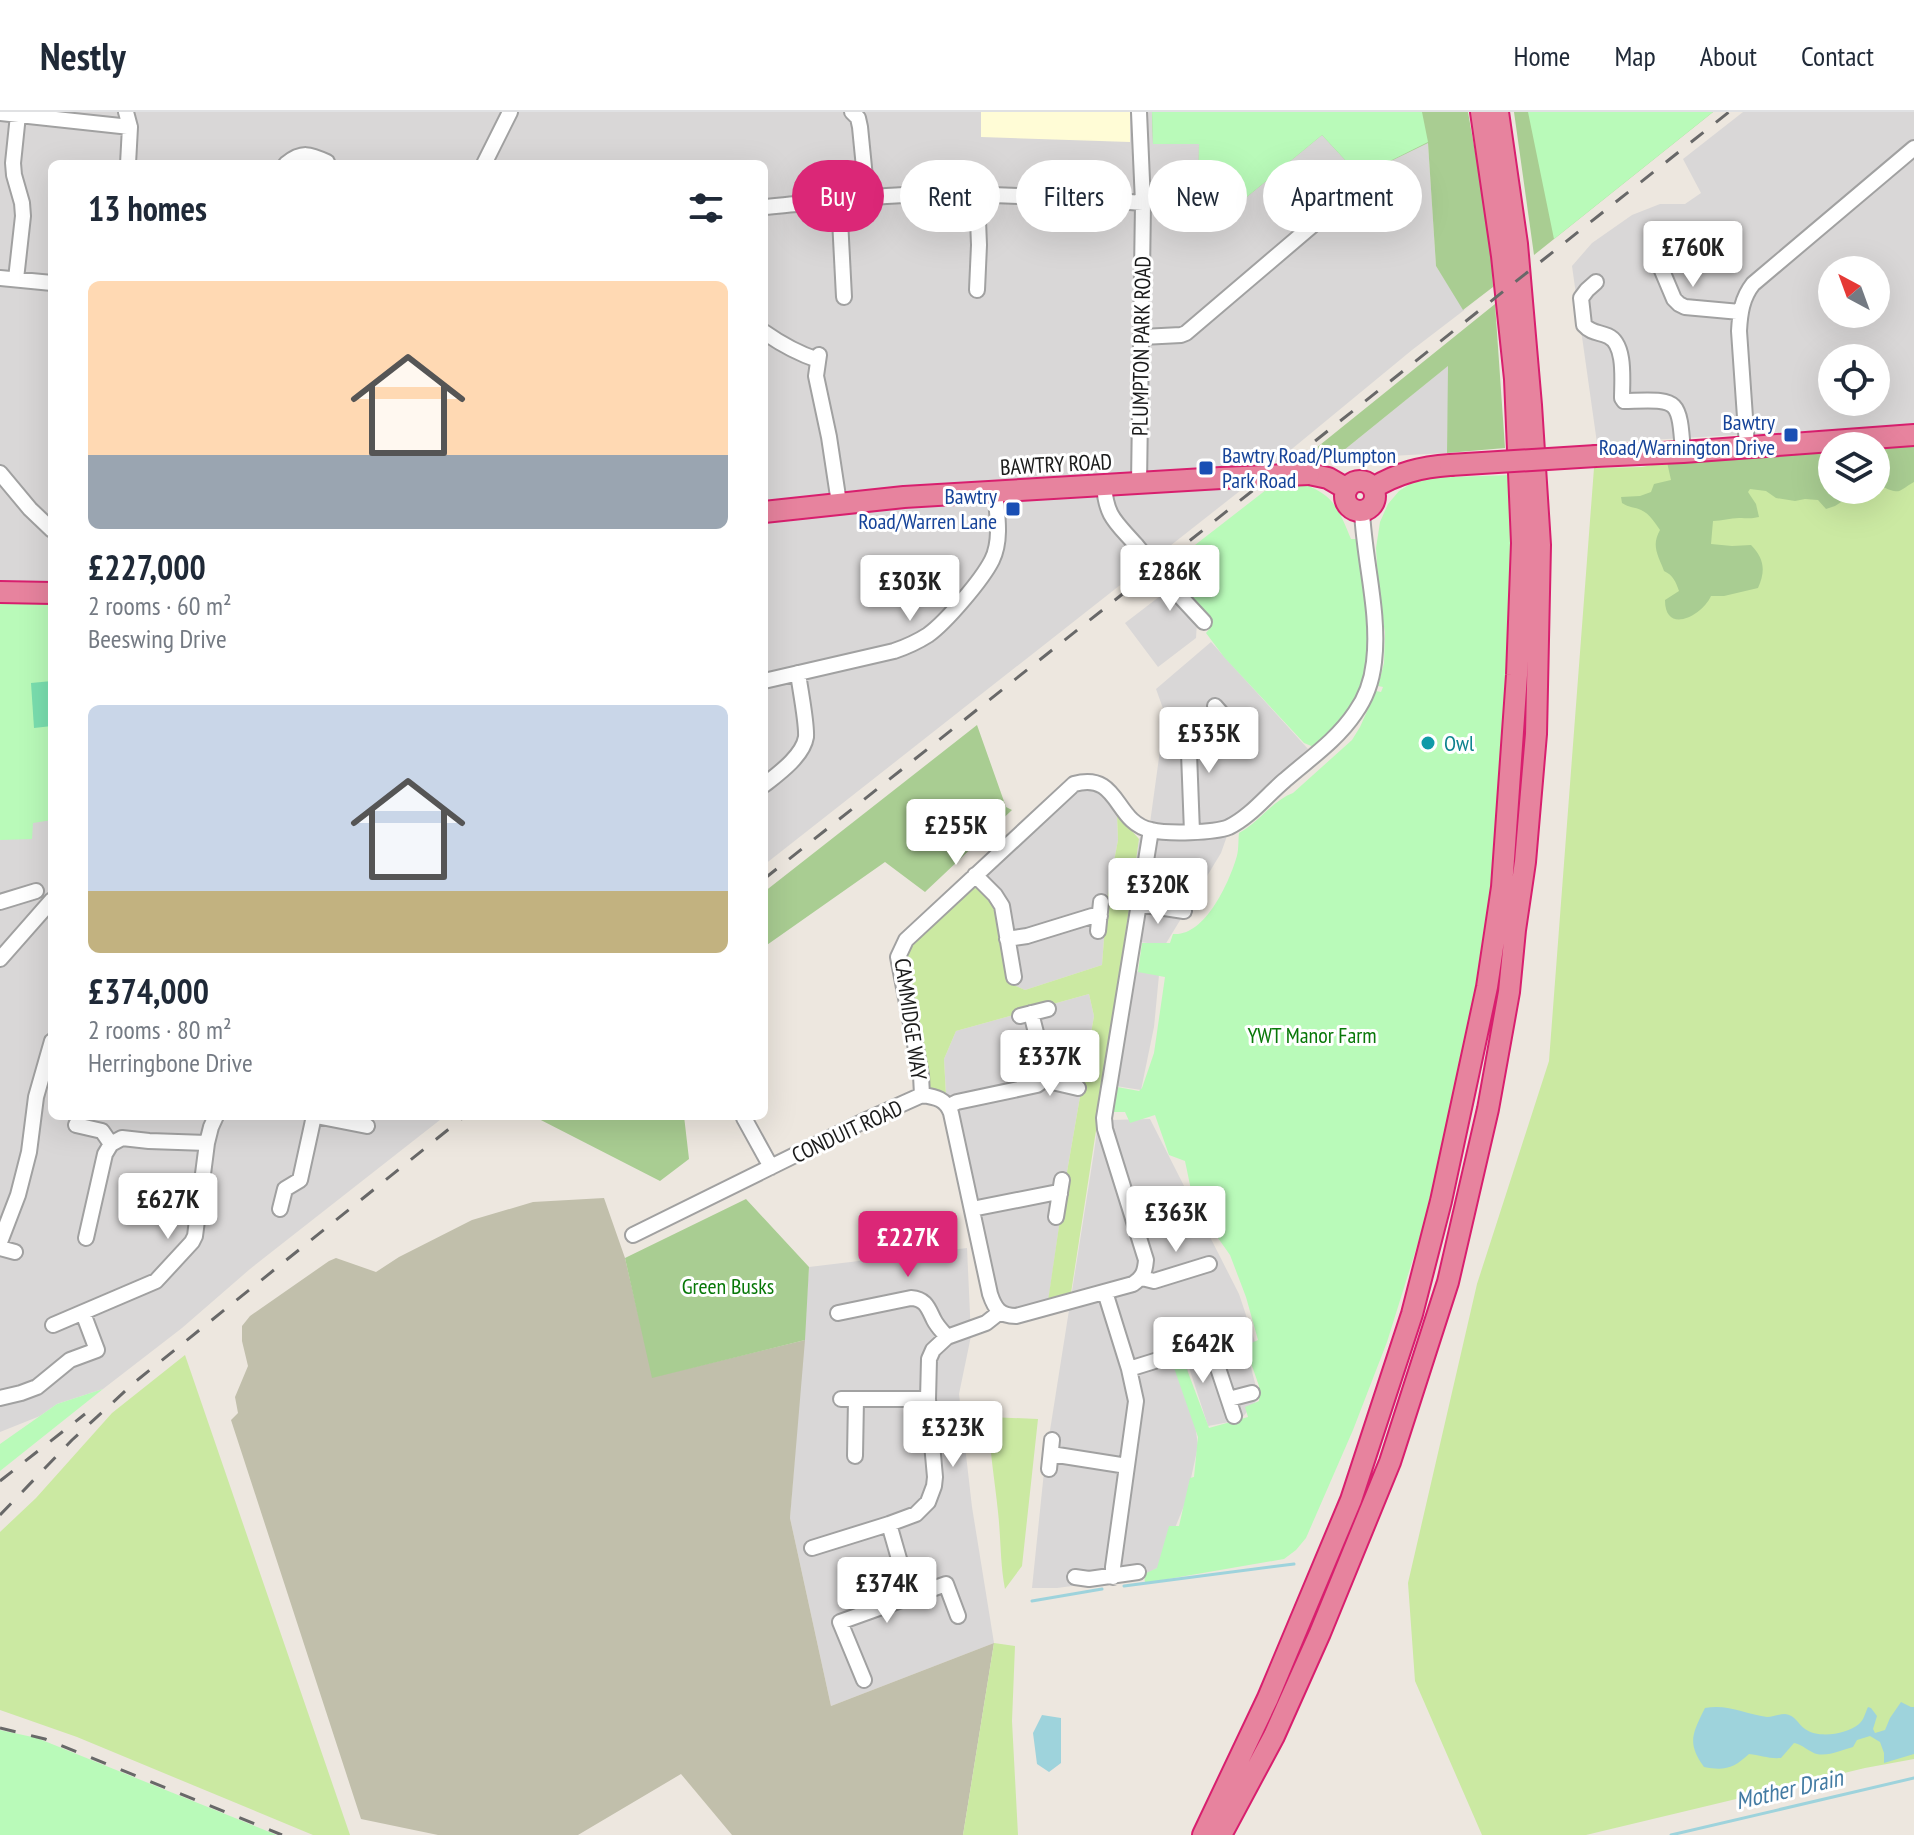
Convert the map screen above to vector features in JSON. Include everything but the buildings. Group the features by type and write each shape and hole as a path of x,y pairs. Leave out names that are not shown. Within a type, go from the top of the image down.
{"highway":[{"path":"1203,1835 1268,1698 1351,1500 1412,1314 1441,1201 1487,987 1502,887 1517,675 1522,543 1515,379 1500,240 1481,112"},
{"path":"1221,1835 1274,1736 1390,1462 1448,1282 1488,1109 1509,992 1536,734 1540,545 1519,259 1498,112"},
{"name":"BAWTRY ROAD","path":"768,512 839,503 995,492 1309,474 1328,478 1347,489 1360,482 1373,488 1405,472 1427,467 1914,435"},
{"path":"1347,489 1348,505 1362,511 1374,502 1373,488"},
{"path":"0,592 48,593"}],"street":[{"path":"486,160 510,112"},
{"path":"852,112 858,118 863,160"},
{"name":"PLUMPTON PARK ROAD","path":"1139,112 1143,203 1139,484"},
{"path":"0,113 128,119 128,160"},
{"path":"16,279 23,216 13,163 18,115"},
{"path":"1747,446 1739,331 1740,312 1748,290 1914,148"},
{"path":"294,160 305,154 322,160"},
{"path":"1000,195 1143,203"},
{"path":"768,207 792,204"},
{"path":"841,232 844,297"},
{"path":"977,290 978,232"},
{"path":"1142,337 1186,333 1305,232"},
{"path":"1655,254 1679,304 1740,312"},
{"path":"0,278 48,283"},
{"path":"1596,282 1581,298 1584,325 1590,331 1611,336 1618,345 1624,401 1661,400 1679,411 1683,452"},
{"path":"768,335 800,354 818,357 816,376 839,503"},
{"path":"0,473 48,526"},
{"path":"1104,485 1109,515 1204,622"},
{"path":"768,680 894,651 929,634 977,582 993,559 998,538 995,492"},
{"path":"812,1548 889,1524 921,1510 928,1502 935,1477 928,1399 929,1359 947,1337 986,1323 1000,1312 1016,1316 1133,1284 1142,1278 1146,1260 1104,1118 1151,830 1220,830 1241,820 1322,749 1357,712 1368,690 1374,662 1374,629 1362,511"},
{"path":"768,781 803,747 806,736 798,673"},
{"path":"1192,832 1189,753 1219,711 1235,729"},
{"name":"CAMMIDGE WAY","path":"1000,1312 990,1294 949,1106 943,1100 922,1095 921,1075 898,957 906,940 1074,784 1088,780 1099,783 1138,826 1151,830"},
{"path":"975,875 1002,906 1014,977"},
{"path":"0,902 36,891"},
{"path":"0,959 6,940 48,903"},
{"path":"1138,904 1184,911"},
{"path":"1007,939 1100,916"},
{"path":"949,1106 1037,1085 1045,1079 1046,1072 1026,1015 1048,1009"},
{"path":"15,1252 0,1245 29,1152 36,1097 48,1055"},
{"path":"1045,1079 1078,1088"},
{"name":"CONDUIT ROAD","path":"633,1235 922,1095"},
{"path":"53,1325 156,1281 192,1242 202,1194 207,1143 214,1120"},
{"path":"280,1209 285,1189 300,1180 314,1120"},
{"path":"336,1120 367,1126"},
{"name":"CONDUIT ROAD","path":"745,1120 771,1167"},
{"path":"76,1125 102,1131 111,1144"},
{"path":"86,1238 105,1154 111,1144 122,1138 207,1143"},
{"path":"972,1209 1053,1193 1061,1187 1056,1217"},
{"path":"1142,1278 1154,1281 1202,1266 1190,1252"},
{"path":"1105,1292 1136,1401 1113,1577"},
{"path":"838,1313 917,1298 928,1306 947,1337"},
{"path":"0,1398 37,1387 70,1360 99,1356 83,1313"},
{"path":"1129,1369 1235,1336"},
{"path":"1210,1344 1234,1416"},
{"path":"1229,1399 1252,1393"},
{"path":"855,1456 848,1399 928,1399"},
{"path":"1051,1454 1127,1466"},
{"path":"889,1524 910,1597"},
{"path":"1075,1577 1089,1579 1138,1572"},
{"path":"864,1680 840,1622 946,1584 958,1616"}],"shaded area":[{"path":"0,112 1152,112 1154,144 1199,144 1199,160 1148,160 1148,232 1247,232 1247,197 1263,183 1263,232 1422,232 1422,160 1291,160 1323,134 1428,142 1436,266 1464,310 1480,298 768,862 768,160 48,160 48,1120 440,1120 103,1389 57,1404 40,1416 0,1432"},
{"path":"981,112 1130,112 1130,142 981,137"},
{"path":"1743,112 1914,112 1914,425 1597,443 1572,266 1592,243 1632,215 1660,204 1685,204 1701,193 1683,159"},
{"path":"1449,365 1447,453 1333,459"},
{"path":"1168,590 1197,622 1196,638 1158,667 1125,623"},
{"path":"1211,642 1308,749 1234,816 1221,853 1165,945 1139,942 1135,971 1159,975 1154,1027 1141,1090 1116,1086 1110,1120 1150,1119 1239,1294 1255,1342 1245,1345 1259,1398 1240,1420 1208,1426 1186,1358 1198,1446 1186,1501 1159,1567 1140,1577 1057,1588 1032,1588 1045,1462 1139,839 1150,823 1165,714 1156,689"},
{"path":"1081,774 1100,775 1119,792 1118,840 1107,899 1102,965 1025,990 1007,982 995,908 967,875 1066,784"},
{"path":"1089,994 1094,1016 1046,1317 1006,1323 985,1301 948,1126 944,1059 956,1031"},
{"path":"604,1198 625,1258 653,1377 805,1340 790,1518 831,1706 994,1643 963,1835 732,1835 681,1774 578,1835 438,1835 361,1819 231,1420 238,1413 235,1397 248,1366 242,1326 250,1316 336,1258 376,1272 472,1220 533,1202"},
{"path":"967,1248 971,1336 959,1394 972,1507 994,1643 831,1706 790,1518 809,1267"}],"green space":[{"path":"1152,112 1468,112 1487,221 1493,287 1463,310 1436,266 1428,143 1393,160 1345,160 1322,135 1292,160 1263,160 1263,184 1247,197 1247,160 1199,160 1199,144 1153,144"},
{"path":"1152,112 1422,112 1428,142 1392,160 1345,160 1322,135 1292,160 1263,160 1263,184 1247,197 1247,160 1199,160 1199,144 1153,144"},
{"path":"1514,112 1713,112 1534,255"},
{"path":"1528,112 1713,112 1554,239"},
{"path":"1495,304 1505,448 1447,453 1448,366 1333,459 1300,461"},
{"path":"1914,443 1914,1759 1586,1835 1482,1835 1415,1681 1408,1583 1477,1284 1549,1061 1594,468 1642,467 1667,462 1818,488 1818,504 1890,504 1890,445"},
{"path":"1914,443 1914,482 1899,491 1890,490 1890,445"},
{"path":"1818,451 1818,500 1776,498 1766,491 1750,489 1748,492 1756,504 1759,517 1713,521 1711,544 1751,545 1759,555 1762,576 1758,588 1711,596 1700,610 1685,619 1671,617 1667,611 1665,600 1679,591 1674,579 1664,571 1658,555 1656,541 1660,530 1647,514 1622,503 1621,497 1640,496 1651,492 1654,484 1671,480 1667,462"},
{"name":"YWT Manor Farm","path":"1513,475 1515,559 1505,786 1487,928 1471,1031 1437,1182 1387,1342 1306,1538 1296,1550 1284,1559 1145,1583 1144,1574 1157,1568 1169,1526 1179,1526 1190,1478 1194,1477 1198,1437 1172,1362 1183,1359 1209,1428 1248,1417 1245,1407 1259,1401 1259,1386 1245,1346 1258,1340 1246,1297 1230,1255 1194,1204 1185,1161 1169,1155 1155,1115 1130,1123 1125,1112 1112,1112 1117,1087 1139,1091 1142,1088 1154,1053 1165,977 1138,972 1142,943 1170,943 1173,934 1184,933 1204,918 1221,895 1232,870 1238,853 1239,833 1293,793 1352,740 1376,691 1381,692 1383,687 1378,686 1384,663 1385,632 1379,599 1376,548 1380,522 1388,504 1399,491 1420,478"},
{"path":"1291,479 1324,494 1336,507 1351,539 1356,539 1369,603 1370,646 1362,688 1341,727 1314,747 1304,743 1224,657 1206,633 1210,628 1164,569 1275,483"},
{"path":"1822,504 1838,504 1835,506 1826,509"},
{"path":"48,602 48,821 33,823 32,839 0,840 0,604"},
{"path":"48,681 48,726 34,728 31,683"},
{"path":"977,725 1006,807 1012,810 925,892 885,862 768,944 768,889"},
{"path":"1117,814 1139,839 1071,1293 1048,1301 1094,1016 1089,994 956,1031 944,1059 946,1096 929,1087 905,959 910,944 976,885 995,908 1007,982 1025,990 1102,965 1107,899 1118,840"},
{"path":"541,1120 684,1120 689,1159 660,1181"},
{"name":"Green Busks","path":"746,1199 809,1267 805,1340 652,1378 625,1258"},
{"path":"185,1355 350,1835 313,1835 77,1737 0,1710 0,1532 36,1498 112,1413"},
{"path":"103,1389 0,1471 0,1444 57,1404"},
{"path":"989,1417 1038,1419 1022,1566 1005,1589 991,1453"},
{"path":"994,1643 1015,1646 1012,1721 1018,1835 963,1835"},
{"path":"0,1730 37,1738 277,1835 0,1835"}],"water":[{"path":"1901,1702 1914,1707 1914,1754 1884,1763 1880,1742 1870,1736 1857,1740 1853,1747 1827,1754 1816,1754 1794,1743 1781,1758 1749,1754 1734,1765 1718,1769 1704,1767 1693,1745 1694,1732 1705,1708 1729,1708 1767,1717 1788,1715 1805,1729 1825,1734 1840,1733 1859,1724 1868,1707 1877,1716 1873,1729 1875,1733 1885,1730"},
{"path":"1042,1715 1061,1718 1061,1763 1049,1772 1037,1764 1033,1733"}],"waterway":[{"path":"1124,1586 1294,1564"},
{"path":"1032,1601 1102,1589"},
{"name":"Mother Drain","path":"1671,1835 1914,1778"}],"railway":[{"path":"768,876 1729,112"},
{"path":"0,1515 72,1440 135,1382 460,1120"},
{"path":"0,1481 85,1414"},
{"path":"0,1728 45,1739 282,1835"}],"place":[{"name":"Bawtry Road/Warnington Drive","path":"1791,435"},
{"name":"Bawtry Road/Plumpton Park Road","path":"1206,468"},
{"name":"Bawtry Road/Warren Lane","path":"1013,509"},
{"name":"Owl","path":"1428,743"}]}
